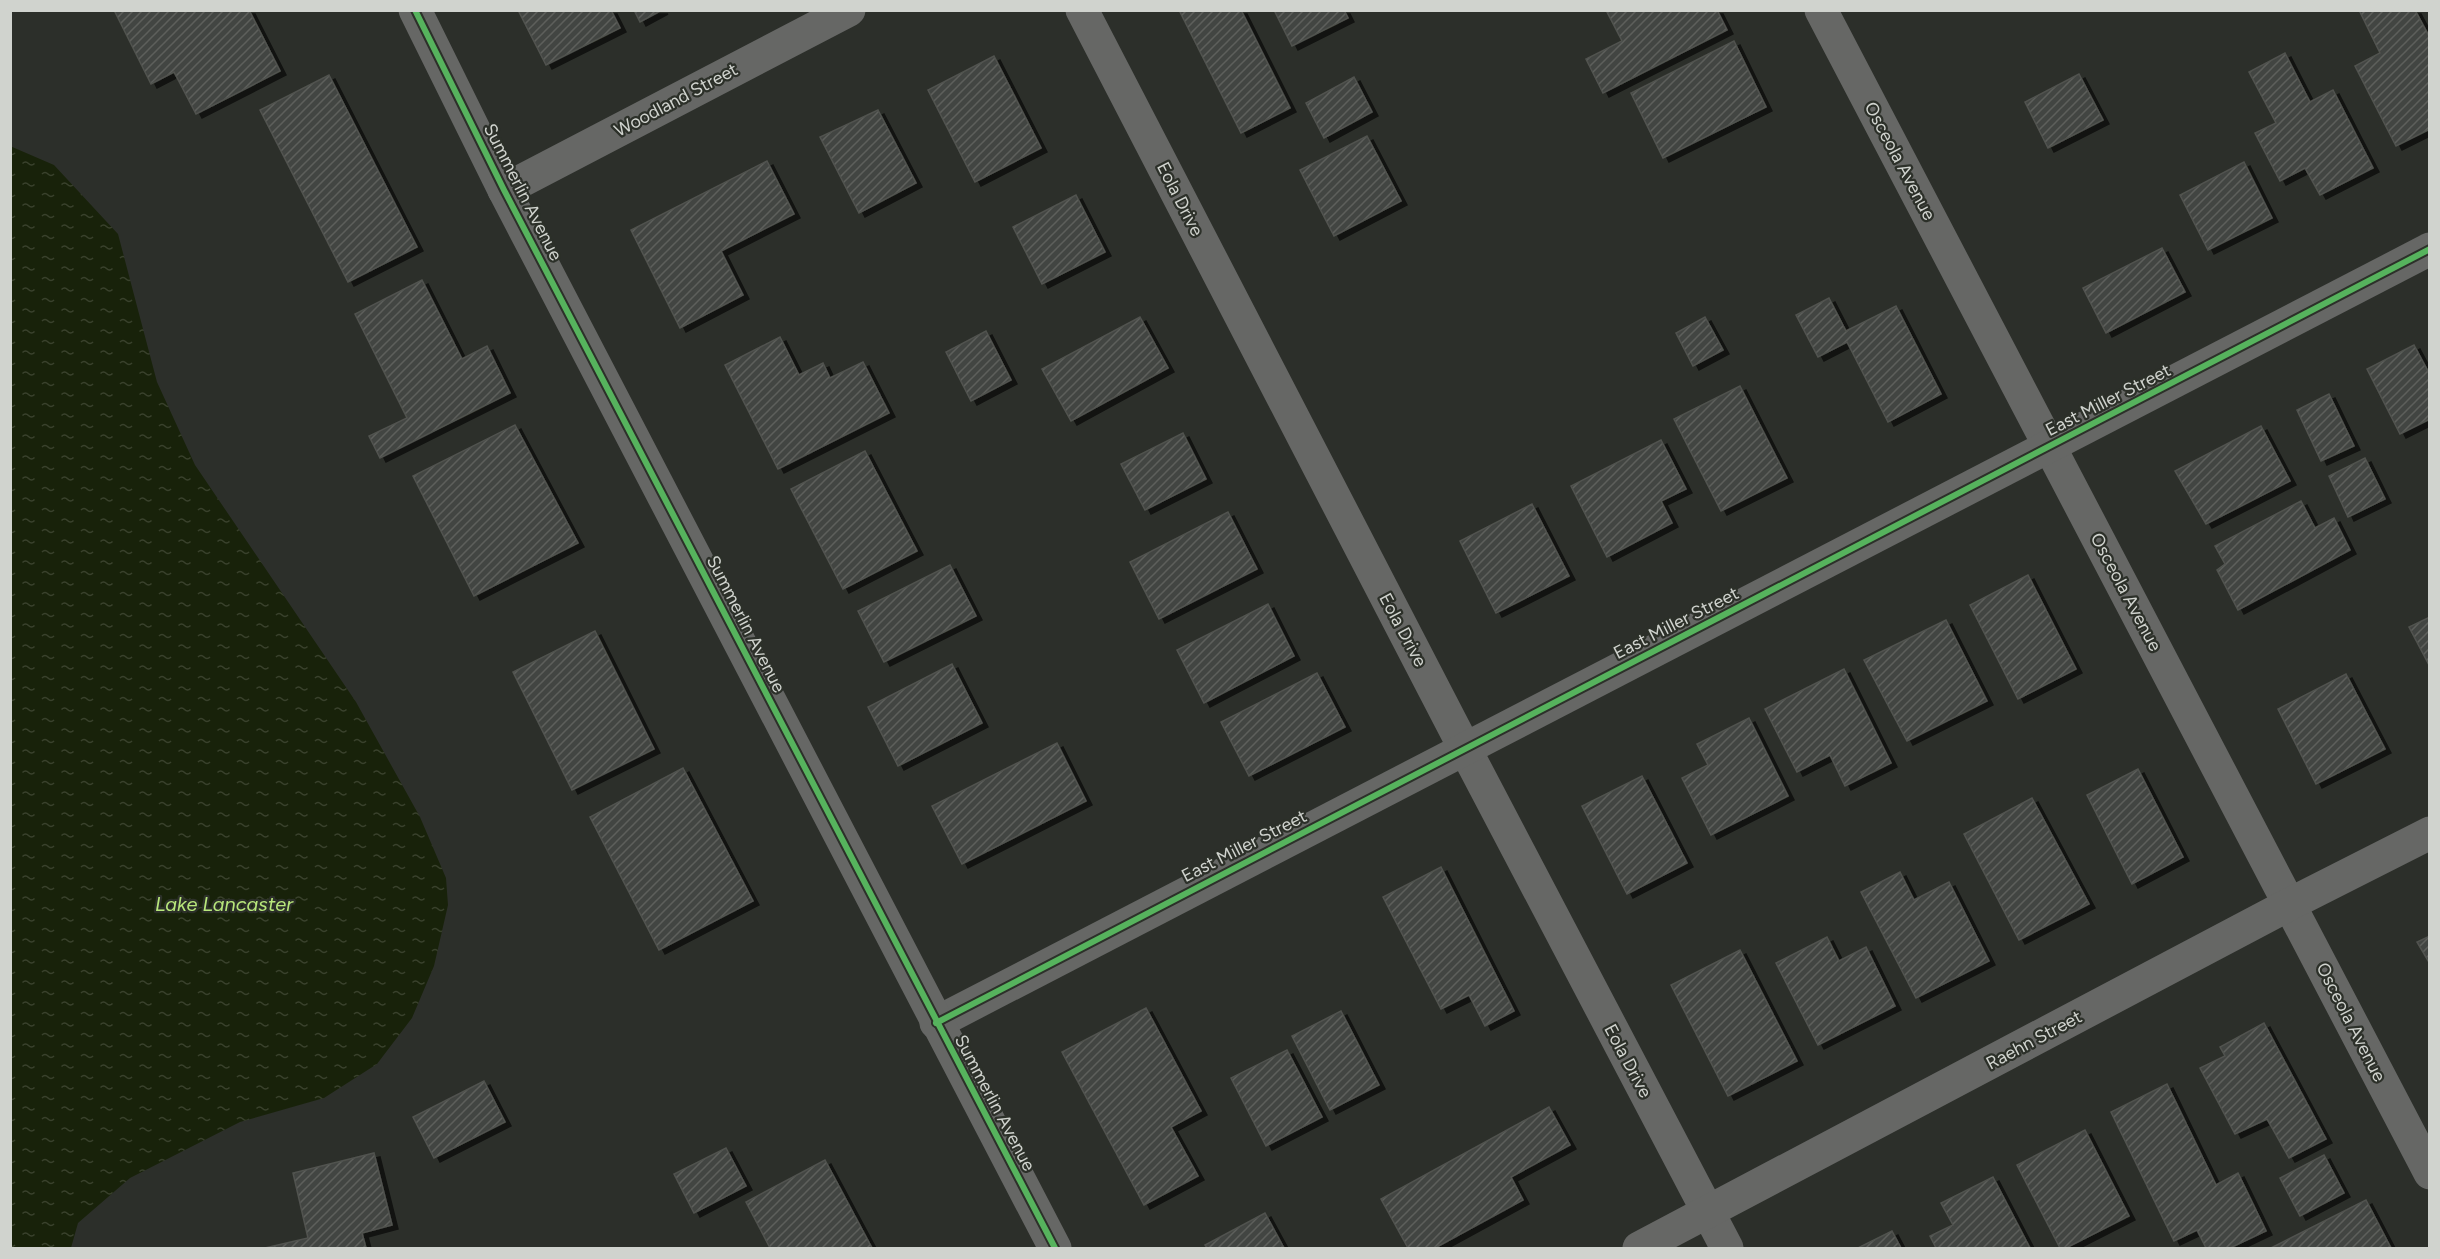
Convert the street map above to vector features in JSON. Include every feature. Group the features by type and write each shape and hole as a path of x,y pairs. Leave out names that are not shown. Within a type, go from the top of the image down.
{"street":[{"name":"Summerlin Avenue","path":"415,10 504,190 1054,1248"},
{"name":"Woodland Street","path":"504,190 849,10"},
{"name":"Eola Drive","path":"1083,10 1465,750 1727,1248"},
{"name":"Osceola Avenue","path":"1821,10 2430,1173"},
{"name":"East Miller Street","path":"936,1023 2430,249"},
{"name":"Raehn Street","path":"1639,1248 2290,904 2430,833"}],"water":[{"name":"Lake Lancaster","path":"10,146 54,165 118,234 157,382 195,465 356,702 420,817 446,878 448,905 434,966 412,1018 377,1064 324,1098 240,1122 130,1178 78,1223 71,1248 11,1248"}],"building":[{"path":"114,10 249,10 280,71 196,114 174,72 151,84"},
{"path":"518,10 611,10 620,28 546,65"},
{"path":"634,10 662,10 640,22"},
{"path":"1179,10 1241,10 1290,108 1241,133"},
{"path":"1274,10 1344,10 1348,18 1292,46"},
{"path":"1611,10 1717,10 1727,30 1603,93 1586,59 1622,41 1607,12"},
{"path":"2359,10 2415,10 2430,38 2430,129 2396,146 2355,66 2380,53"},
{"path":"1734,41 1766,107 1663,158 1631,93"},
{"path":"2285,53 2310,102 2333,90 2373,168 2320,195 2305,168 2280,181 2255,133 2276,123 2249,72"},
{"path":"994,56 1041,148 975,182 928,90"},
{"path":"2079,74 2103,120 2048,148 2025,102"},
{"path":"329,75 417,247 348,282 260,110"},
{"path":"1354,77 1372,112 1324,138 1306,103"},
{"path":"878,110 916,183 859,213 820,137"},
{"path":"1367,136 1401,201 1334,236 1300,170"},
{"path":"767,161 794,214 721,251 743,295 680,328 631,230"},
{"path":"2244,162 2272,218 2208,250 2180,195"},
{"path":"1076,195 1105,252 1042,284 1013,227"},
{"path":"2162,248 2185,292 2106,333 2083,288"},
{"path":"422,280 462,359 487,346 510,393 380,458 369,436 407,418 355,314"},
{"path":"1829,298 1846,331 1896,306 1941,394 1888,422 1847,342 1818,357 1796,315"},
{"path":"1140,317 1168,368 1071,421 1042,369"},
{"path":"1705,317 1723,350 1693,366 1676,333"},
{"path":"986,331 1011,380 971,401 946,352"},
{"path":"780,337 799,375 823,363 830,378 863,362 889,413 778,469 725,365"},
{"path":"2414,345 2430,375 2430,419 2400,434 2367,369"},
{"path":"1740,386 1787,478 1721,511 1674,419"},
{"path":"2329,394 2354,446 2321,461 2297,410"},
{"path":"515,425 578,543 474,596 413,476"},
{"path":"2261,426 2290,481 2206,524 2175,471"},
{"path":"1183,433 1206,479 1145,510 1121,464"},
{"path":"1661,440 1686,489 1661,501 1672,523 1607,557 1571,486"},
{"path":"865,451 917,551 843,589 791,489"},
{"path":"2365,458 2385,499 2348,517 2329,476"},
{"path":"2301,501 2315,528 2334,518 2350,550 2238,610 2217,570 2225,564 2215,546"},
{"path":"1532,504 1569,576 1496,613 1460,541"},
{"path":"1228,512 1257,569 1159,619 1130,562"},
{"path":"950,565 976,616 884,662 858,611"},
{"path":"2028,575 2076,669 2018,699 1970,605"},
{"path":"1268,604 1294,656 1204,703 1177,650"},
{"path":"2430,617 2430,667 2409,627"},
{"path":"1946,620 1987,701 1907,741 1864,660"},
{"path":"595,631 654,749 572,790 513,672"},
{"path":"952,664 982,723 898,766 868,707"},
{"path":"1844,669 1891,763 1845,786 1830,755 1797,772 1765,709"},
{"path":"1317,673 1345,727 1249,776 1221,722"},
{"path":"2346,674 2385,749 2316,784 2278,709"},
{"path":"1749,718 1788,796 1711,835 1682,778 1708,765 1697,744"},
{"path":"1057,743 1086,801 962,864 932,806"},
{"path":"683,768 753,901 659,950 590,817"},
{"path":"2138,769 2183,857 2132,884 2087,795"},
{"path":"1642,776 1687,863 1627,894 1582,806"},
{"path":"2032,798 2089,904 2019,940 1964,834"},
{"path":"1441,867 1514,1011 1485,1026 1469,995 1441,1009 1383,897"},
{"path":"1900,872 1914,900 1949,882 1989,961 1916,998 1861,892"},
{"path":"2430,936 2430,964 2417,942"},
{"path":"1827,937 1839,961 1866,947 1895,1006 1818,1045 1776,963"},
{"path":"1740,950 1797,1061 1728,1096 1671,985"},
{"path":"1146,1008 1201,1111 1171,1127 1198,1176 1144,1205 1062,1052"},
{"path":"1341,1011 1379,1085 1330,1110 1292,1036"},
{"path":"2264,1023 2326,1139 2289,1158 2267,1119 2235,1134 2200,1068 2225,1056 2220,1047"},
{"path":"1287,1050 1322,1117 1266,1146 1231,1078"},
{"path":"484,1081 505,1122 434,1158 413,1117"},
{"path":"2167,1084 2216,1185 2238,1173 2266,1231 2230,1248 2206,1248 2197,1230 2174,1241 2111,1112"},
{"path":"1549,1107 1570,1145 1511,1177 1523,1200 1435,1248 1408,1248 1381,1199"},
{"path":"2085,1130 2129,1216 2066,1248 2060,1248 2017,1165"},
{"path":"726,1148 746,1186 694,1213 674,1174"},
{"path":"374,1153 392,1225 362,1233 366,1248 265,1248 308,1238 293,1173"},
{"path":"2324,1155 2344,1193 2300,1216 2280,1178"},
{"path":"825,1160 872,1248 770,1248 746,1202"},
{"path":"1993,1177 2030,1248 1936,1248 1930,1236 1953,1225 1941,1203"},
{"path":"2366,1200 2391,1248 2271,1248"},
{"path":"1265,1213 1284,1248 1207,1248 1205,1245"},
{"path":"1892,1231 1901,1248 1858,1248"}],"cycle path":[{"path":"415,10 504,190 1055,1248"},
{"path":"936,1023 2430,249"}]}
